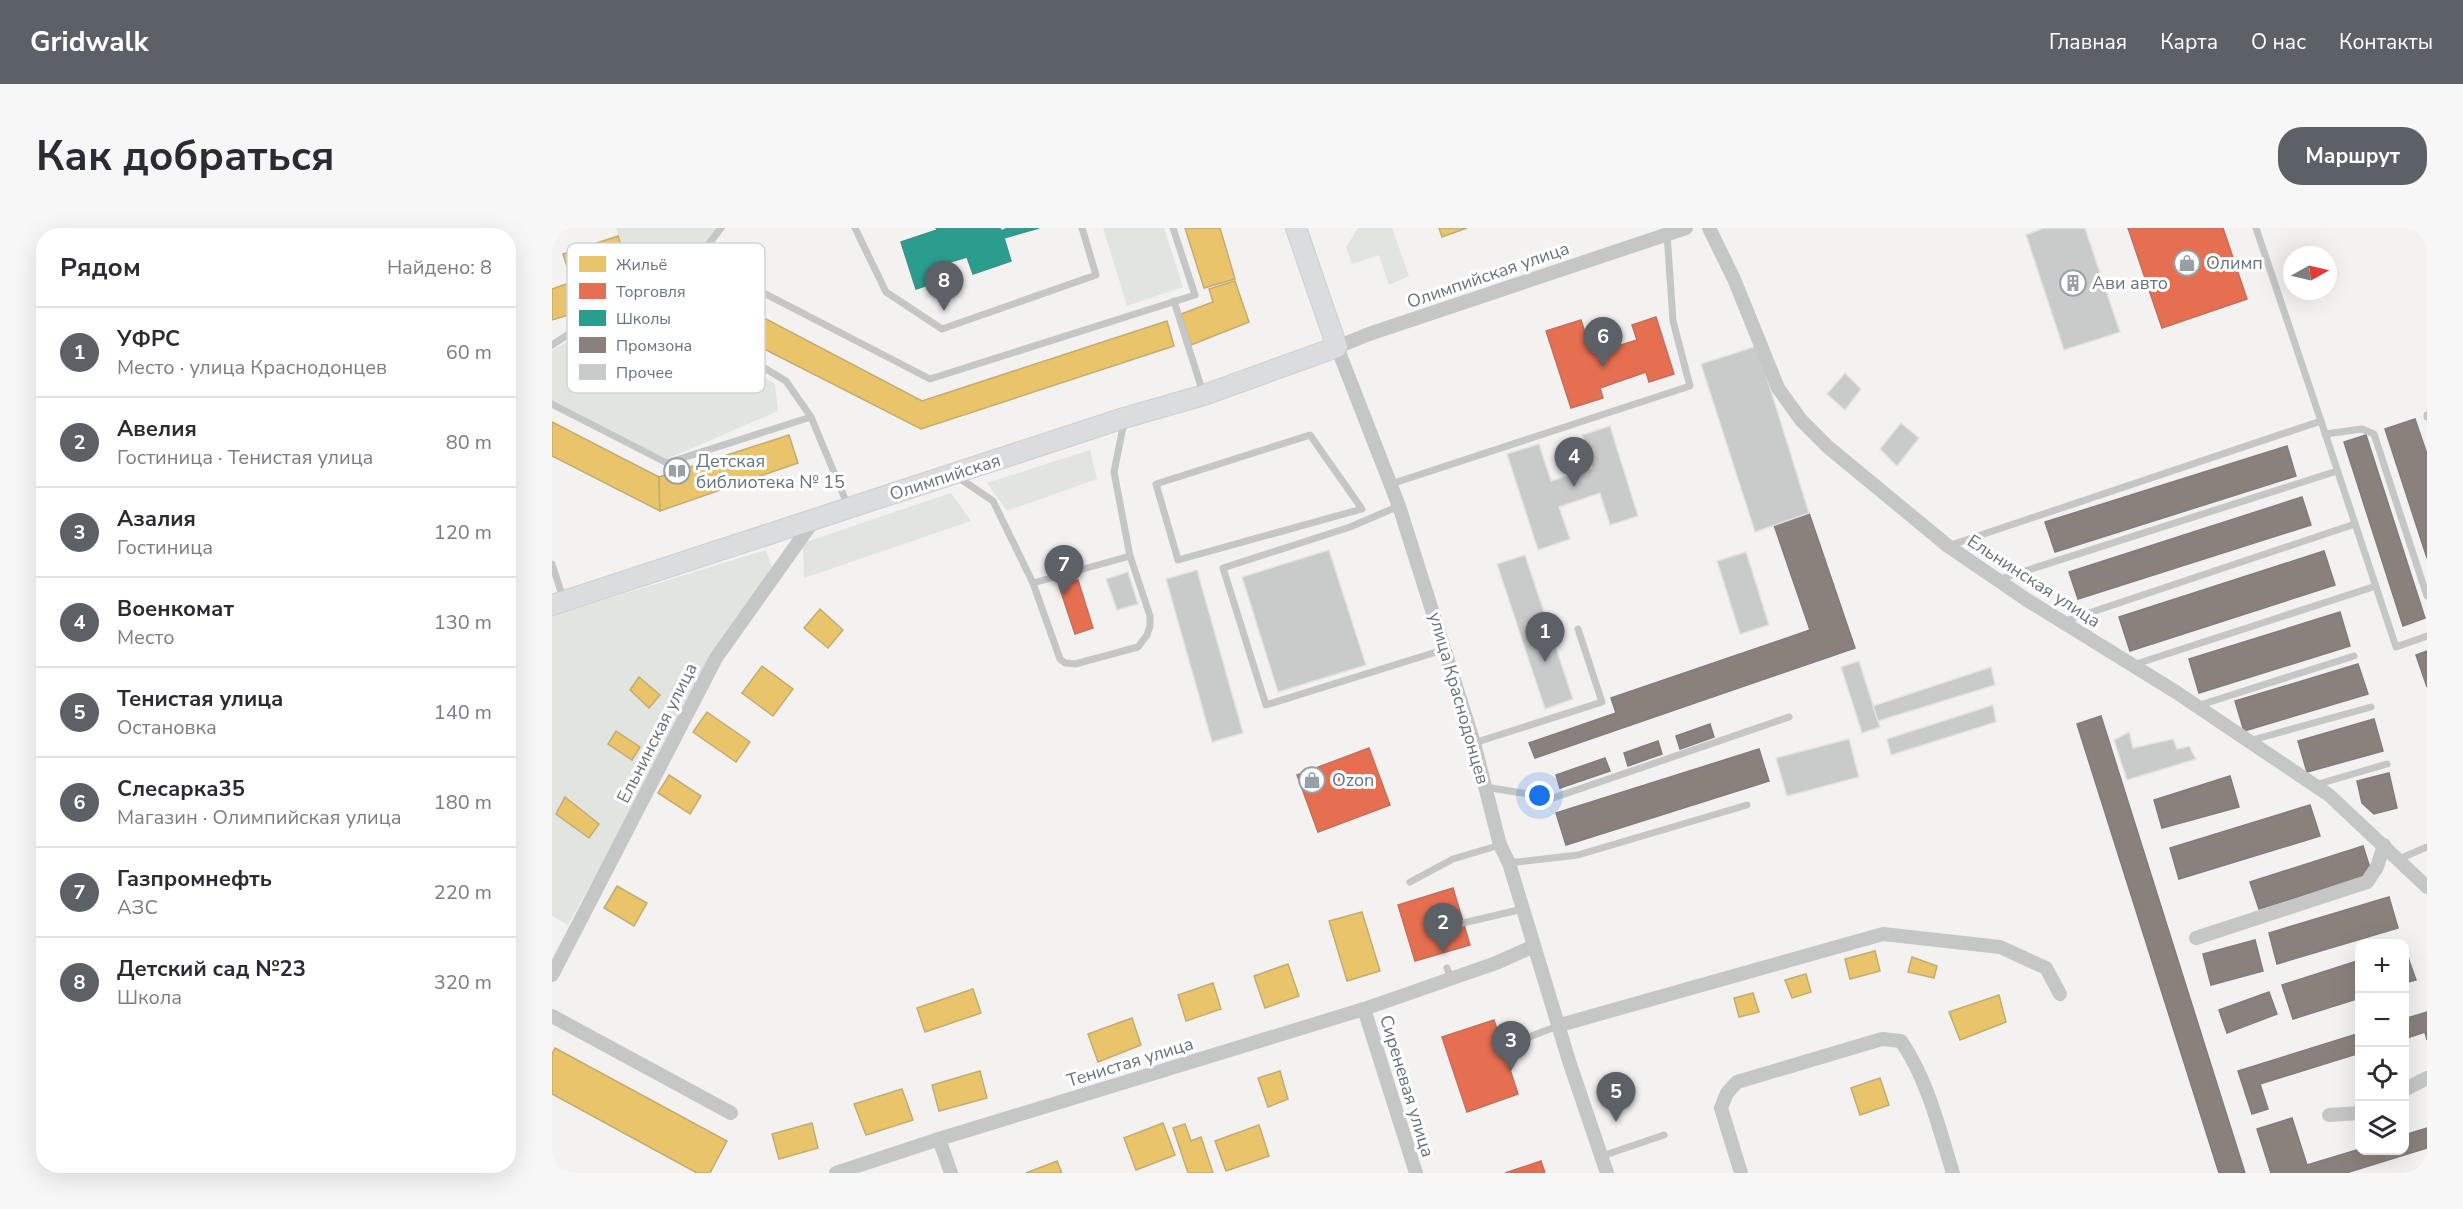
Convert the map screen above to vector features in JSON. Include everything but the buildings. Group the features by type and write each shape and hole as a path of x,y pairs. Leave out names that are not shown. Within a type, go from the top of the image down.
{"main road":[{"name":"улица Краснодонцев","path":"1296,228 1337,348"},
{"name":"Олимпийская","path":"558,603 1124,418 1204,395 1337,348"}],"street":[{"name":"Олимпийская улица","path":"1337,348 1369,334 1686,228"},
{"name":"Ельнинская улица","path":"1709,228 1734,279 1778,388 1801,420 1854,473 1948,546 1997,580 2196,706 2329,795 2384,844 2427,887"},
{"name":"улица Краснодонцев","path":"1337,348 1399,506 1446,649 1474,743 1500,845 1509,863 1569,1061 1607,1173"},
{"name":"Ельнинская улица","path":"552,975 716,658 814,520"},
{"path":"2196,938 2367,882 2377,867 2384,844"},
{"path":"1560,1026 1883,934 2000,947 2046,968 2060,994"},
{"name":"Тенистая улица","path":"836,1173 939,1139 1364,1009 1449,973 1496,963 1534,946"},
{"name":"Сиреневая улица","path":"1364,1009 1416,1173"},
{"path":"552,1016 731,1113"},
{"path":"1741,1173 1721,1108 1727,1093 1737,1082 1882,1039 1901,1041 1913,1058 1929,1097 1953,1173"},
{"path":"2409,1087 2427,1078"},
{"path":"2329,1115 2355,1113"},
{"path":"939,1139 951,1173"}],"lane":[{"path":"710,243 721,228"},
{"path":"855,228 886,292 942,328 1096,275 1082,228"},
{"path":"765,294 930,379 1195,295 1173,228"},
{"path":"2256,228 2396,647 2427,636"},
{"path":"1391,484 1690,386 1673,321 1667,234"},
{"path":"1174,301 1204,395"},
{"path":"552,345 567,335"},
{"path":"765,368 786,381 811,417 849,508"},
{"path":"552,404 667,463 811,417"},
{"path":"954,475 993,501 1033,584 1060,659 1065,663 1075,664 1138,647 1147,635 1150,616 1130,556 1114,472 1124,418"},
{"path":"1948,546 2321,421"},
{"path":"2325,434 2362,429 2374,434 2427,596"},
{"path":"1310,435 1362,509 1178,560 1156,484 1310,435"},
{"path":"1997,580 2337,471"},
{"path":"1399,506 1350,527 1224,568 1266,705 1446,649"},
{"path":"2062,622 2355,524"},
{"path":"1033,584 1130,556"},
{"path":"552,564 558,603"},
{"path":"2132,665 2376,586"},
{"path":"1474,743 1602,702 1578,629"},
{"path":"2196,706 2354,656"},
{"path":"2249,741 2371,707"},
{"path":"1485,787 1553,798 1789,717"},
{"path":"2315,785 2387,764"},
{"path":"1509,863 1578,855 1747,805"},
{"path":"1410,882 1453,859 1500,845"},
{"path":"2398,859 2427,847"},
{"path":"1463,923 1522,909"},
{"path":"1503,1047 1560,1026"},
{"path":"1602,1156 1664,1135"}],"shaded area":[{"path":"616,228 718,228 707,243 621,243"},
{"path":"1103,228 1164,228 1183,287 1127,306"},
{"path":"1358,228 1392,228 1409,276 1389,285 1379,255 1352,264 1346,247"},
{"path":"567,342 567,393 765,393 765,378 775,384 778,411 667,459 552,400 552,351"},
{"path":"1090,450 1097,479 1007,511 987,483"},
{"path":"951,493 971,521 804,578 803,543"},
{"path":"766,550 776,578 731,630 568,925 552,916 552,616"}],"place":[{"name":"Олимп","path":"2187,263"},
{"name":"Ави авто","path":"2073,283"},
{"name":"Детский сад №23","path":"944,311"},
{"name":"Слесарка35","path":"1603,367"},
{"name":"Детская библиотека № 15","path":"677,471"},
{"name":"Военкомат","path":"1574,487"},
{"name":"Газпромнефть","path":"1064,595"},
{"name":"УФРС","path":"1545,662"},
{"name":"Ozon","path":"1312,780"},
{"name":"Авелия","path":"1443,953"},
{"name":"Азалия","path":"1511,1071"},
{"name":"Тенистая улица","path":"1616,1122"}]}
